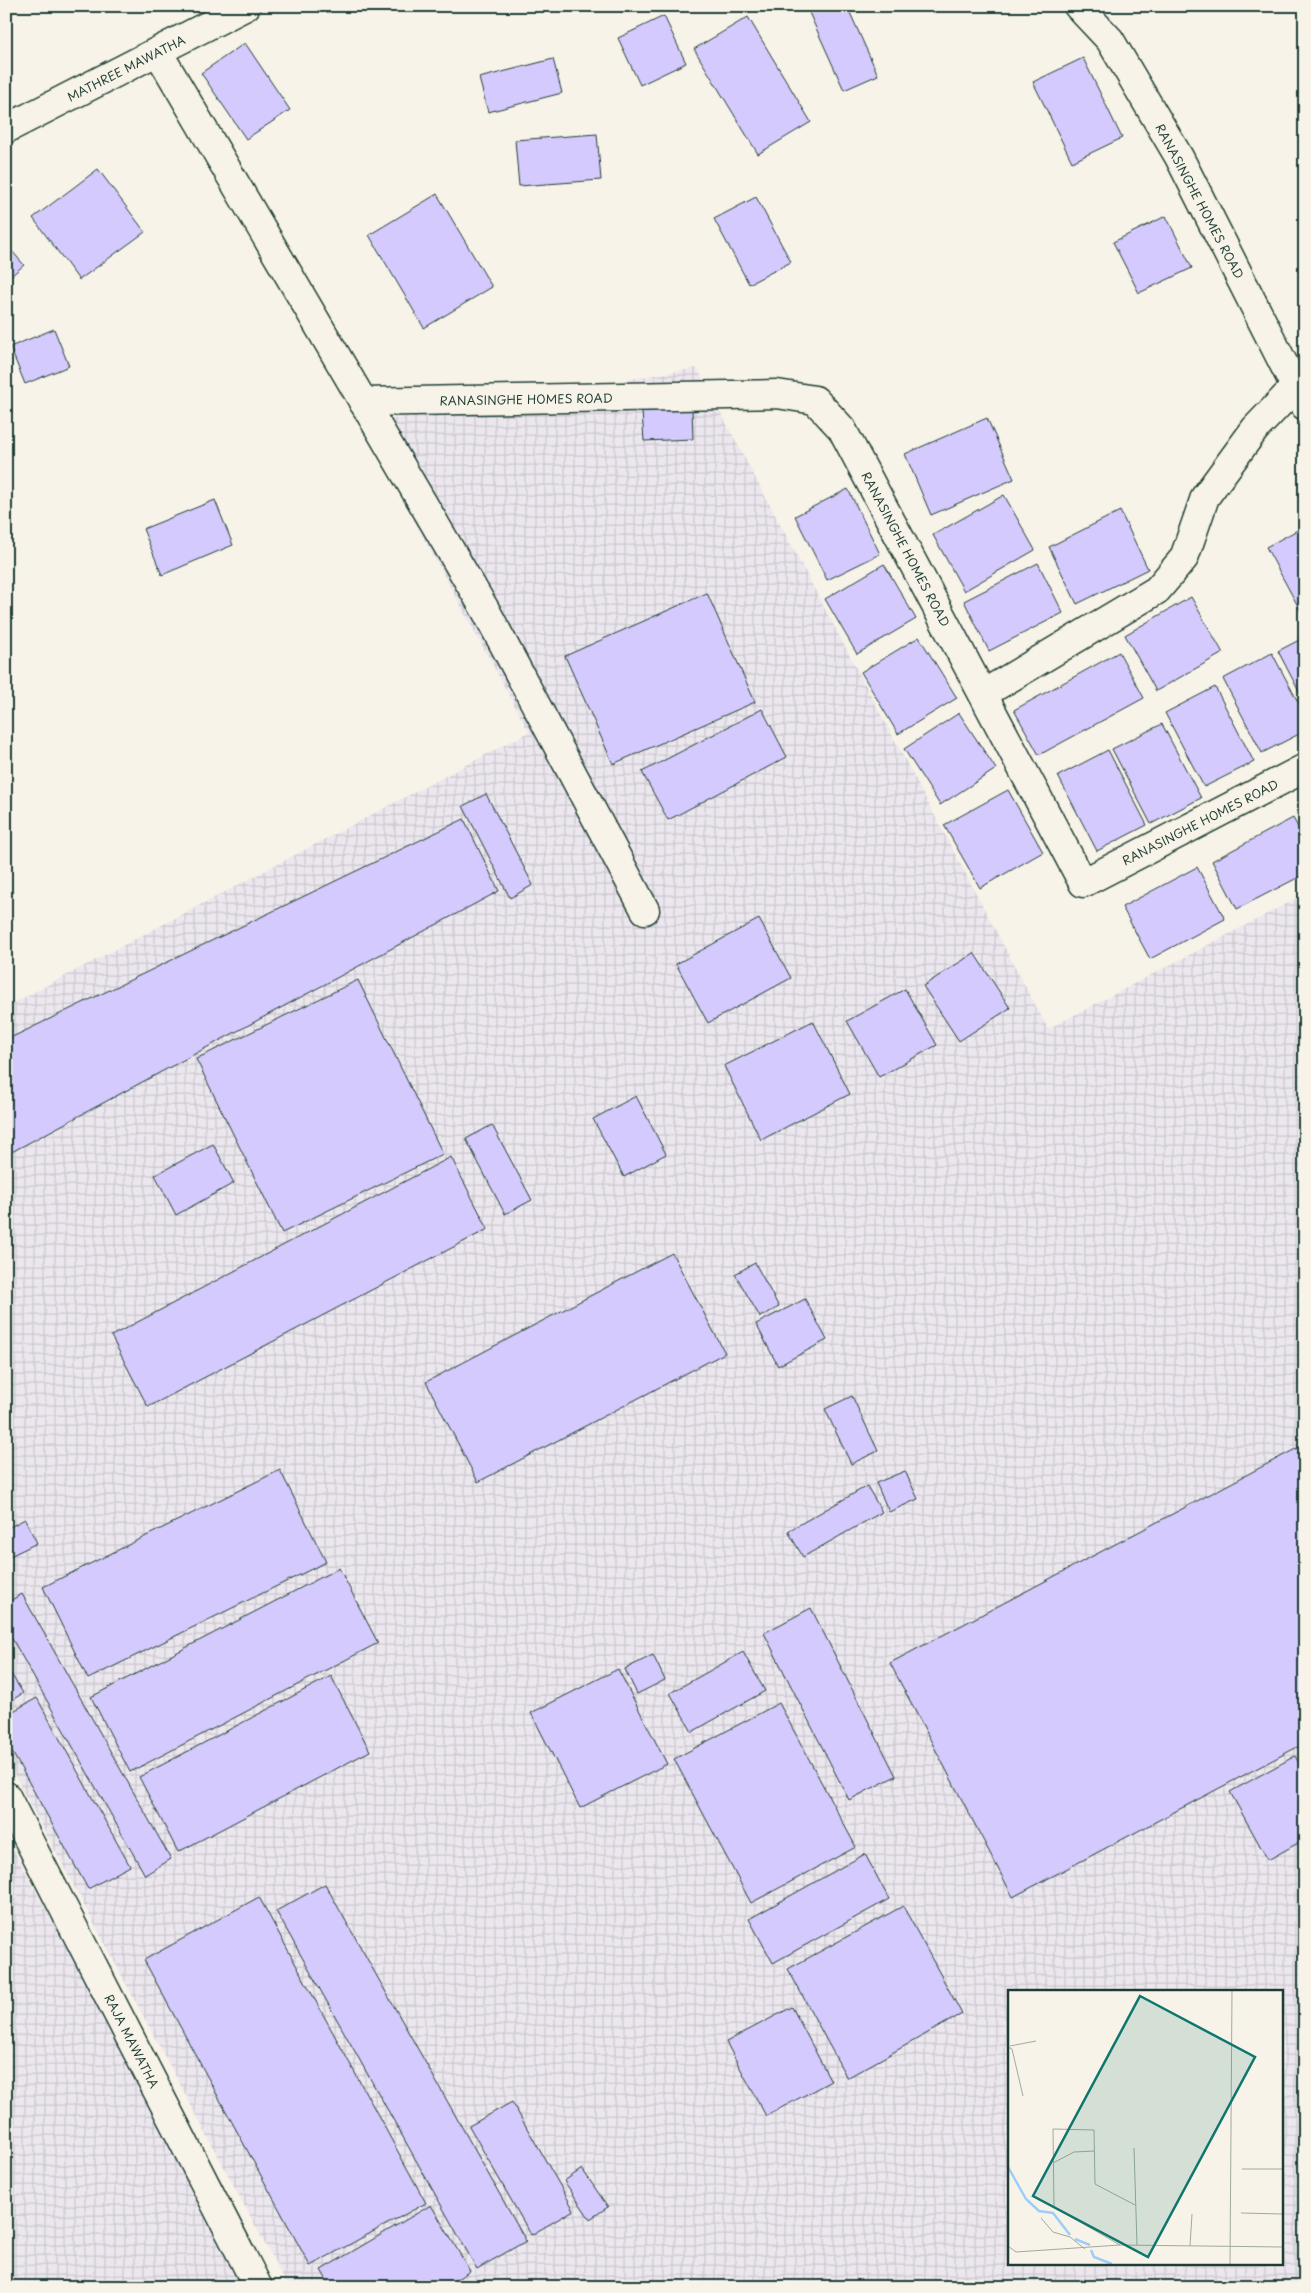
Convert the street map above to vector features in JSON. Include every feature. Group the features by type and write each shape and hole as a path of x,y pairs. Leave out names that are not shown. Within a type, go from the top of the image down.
{"street":[{"name":"MATHREE MAWATHA","path":"6,129 246,6"},
{"name":"RANASINGHE HOMES ROAD","path":"1078,6 1110,40 1179,157 1300,397"},
{"path":"158,52 486,611 645,910"},
{"name":"RANASINGHE HOMES ROAD","path":"363,402 777,394 815,400 842,428 1083,883 1305,768"},
{"path":"983,694 1158,590 1184,558 1205,497 1255,428 1300,397"},
{"name":"RAJA MAWATHA","path":"6,1796 258,2287"}],"shaded area":[{"path":"697,368 1048,1029 1305,894 1305,2287 288,2287 6,1759 6,1007 529,732 362,424"},
{"path":"6,1836 142,2087 243,2287 6,2287"}],"building":[{"path":"806,6 847,6 878,75 844,90"},
{"path":"664,16 686,63 640,85 618,38"},
{"path":"748,17 811,122 758,154 694,49"},
{"path":"245,43 290,110 246,139 201,73"},
{"path":"1083,58 1122,138 1072,162 1033,82"},
{"path":"553,59 562,93 488,112 479,78"},
{"path":"597,134 601,180 519,186 515,140"},
{"path":"98,169 145,232 79,280 33,218"},
{"path":"437,194 492,287 424,328 369,235"},
{"path":"756,197 791,262 749,284 714,219"},
{"path":"1166,216 1192,268 1139,293 1113,242"},
{"path":"6,244 24,265 6,280"},
{"path":"54,329 69,366 25,384 10,347"},
{"path":"692,408 693,439 644,441 642,411"},
{"path":"987,418 1014,479 931,515 905,454"},
{"path":"848,489 880,554 827,580 795,516"},
{"path":"1004,495 1035,550 964,591 933,535"},
{"path":"215,500 233,545 162,575 143,529"},
{"path":"1120,511 1148,569 1077,604 1049,547"},
{"path":"1305,526 1305,619 1266,547"},
{"path":"1038,563 1063,613 989,651 964,601"},
{"path":"884,564 916,619 857,654 825,599"},
{"path":"707,593 755,702 613,764 565,656"},
{"path":"1191,597 1223,653 1156,691 1125,635"},
{"path":"919,637 957,698 898,734 861,672"},
{"path":"1305,637 1305,703 1278,651"},
{"path":"1119,652 1144,698 1039,755 1014,710"},
{"path":"1272,653 1305,715 1305,731 1262,753 1223,679"},
{"path":"1215,687 1254,762 1204,787 1165,713"},
{"path":"762,709 787,757 668,820 642,772"},
{"path":"959,713 996,769 940,805 904,749"},
{"path":"1162,724 1201,798 1151,824 1112,749"},
{"path":"1108,750 1147,825 1097,851 1058,776"},
{"path":"1008,790 1043,852 980,888 944,825"},
{"path":"486,794 533,885 510,898 463,806"},
{"path":"1293,818 1305,840 1305,874 1237,909 1212,861"},
{"path":"464,819 499,891 6,1155 6,1040"},
{"path":"1197,867 1225,919 1150,959 1122,907"},
{"path":"759,919 791,978 708,1023 676,964"},
{"path":"974,953 1010,1008 959,1041 923,986"},
{"path":"358,980 443,1154 282,1233 196,1059"},
{"path":"905,989 937,1045 879,1077 847,1021"},
{"path":"813,1021 850,1094 761,1140 724,1066"},
{"path":"636,1096 666,1154 624,1177 593,1119"},
{"path":"492,1125 532,1200 505,1214 466,1139"},
{"path":"213,1144 234,1183 176,1215 155,1175"},
{"path":"451,1157 488,1229 148,1407 111,1336"},
{"path":"672,1253 725,1353 478,1482 426,1382"},
{"path":"755,1263 779,1307 760,1317 735,1274"},
{"path":"805,1299 827,1340 778,1366 756,1324"},
{"path":"852,1396 878,1451 851,1464 825,1409"},
{"path":"1305,1444 1305,1743 1013,1897 890,1663"},
{"path":"280,1470 326,1562 88,1679 43,1587"},
{"path":"905,1471 918,1499 889,1512 876,1483"},
{"path":"867,1486 882,1512 803,1557 788,1531"},
{"path":"25,1519 37,1543 6,1558 6,1529"},
{"path":"339,1568 378,1643 130,1772 91,1697"},
{"path":"22,1594 171,1859 145,1875 6,1628 6,1603"},
{"path":"811,1608 896,1776 849,1800 764,1633"},
{"path":"743,1652 765,1691 692,1732 670,1693"},
{"path":"653,1655 665,1680 637,1694 625,1669"},
{"path":"6,1666 23,1693 6,1704"},
{"path":"618,1669 667,1764 580,1808 531,1713"},
{"path":"331,1676 370,1751 178,1852 139,1777"},
{"path":"37,1698 130,1866 88,1889 6,1741 6,1715"},
{"path":"779,1703 856,1847 751,1903 674,1759"},
{"path":"1295,1756 1305,1773 1305,1839 1268,1860 1230,1792"},
{"path":"865,1854 889,1899 773,1963 749,1919"},
{"path":"325,1884 526,2241 477,2269 276,1911"},
{"path":"259,1897 426,2203 310,2266 144,1960"},
{"path":"903,1906 962,2014 847,2078 788,1969"},
{"path":"792,2007 831,2081 766,2116 726,2042"},
{"path":"512,2102 574,2210 531,2235 469,2126"},
{"path":"582,2169 608,2207 590,2219 564,2181"},
{"path":"431,2205 470,2271 444,2287 331,2287 321,2270"}]}
